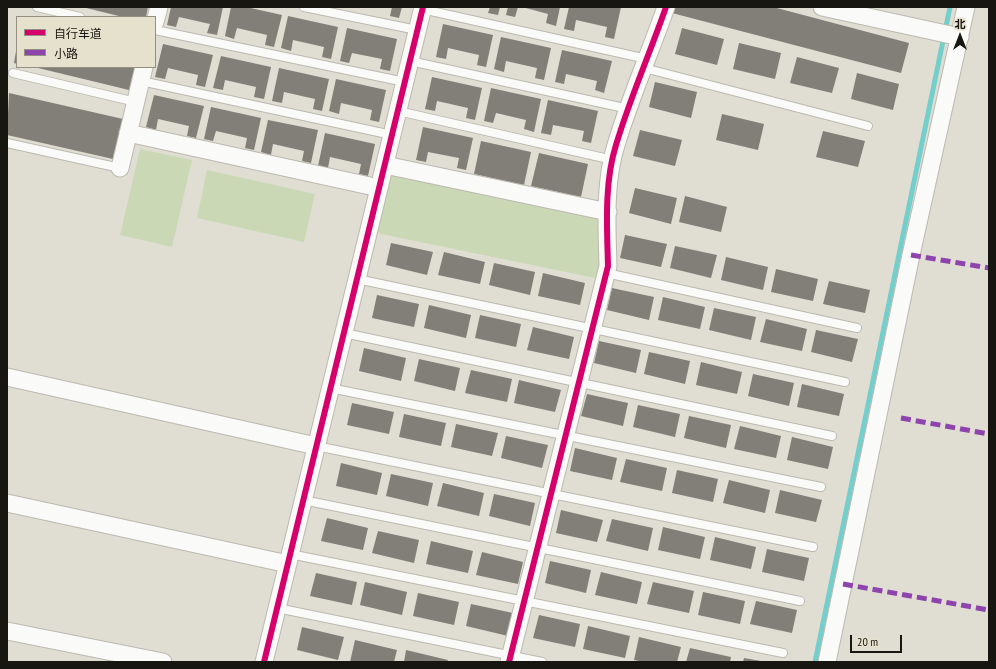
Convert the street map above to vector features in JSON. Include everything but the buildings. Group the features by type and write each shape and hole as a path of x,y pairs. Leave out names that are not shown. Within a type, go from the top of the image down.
{"street":[{"path":"156,18 159,7"},
{"path":"510,659 608,266 608,212 615,146 666,7"},
{"path":"822,7 957,36"},
{"path":"827,662 957,36 966,7"},
{"path":"264,662 423,8"},
{"path":"120,168 142,74"},
{"path":"128,133 379,188"},
{"path":"385,165 608,212"},
{"path":"7,377 316,446"},
{"path":"7,503 289,559"},
{"path":"7,631 163,662"}],"lane":[{"path":"37,7 76,16"},
{"path":"304,7 417,30"},
{"path":"423,8 646,64 868,126"},
{"path":"156,30 405,82"},
{"path":"410,61 629,109"},
{"path":"13,73 136,102"},
{"path":"142,74 392,135"},
{"path":"398,111 613,160"},
{"path":"7,143 120,168"},
{"path":"606,273 857,328"},
{"path":"357,279 845,382"},
{"path":"344,333 832,436"},
{"path":"330,388 821,487"},
{"path":"316,446 813,547"},
{"path":"303,500 800,601"},
{"path":"289,559 524,601 783,653"},
{"path":"277,608 510,659 542,662"}],"green space":[{"path":"140,149 192,160 172,247 120,235"},
{"path":"207,170 315,194 304,242 197,218"},
{"path":"397,175 599,216 603,220 599,269 595,278 381,234 377,230 390,176"}],"waterway":[{"path":"815,662 950,7"}],"marked path":[{"path":"911,255 989,268"},
{"path":"901,418 989,434"},
{"path":"843,584 989,610"}],"cycle path":[{"path":"264,662 423,7"},
{"path":"509,662 608,266 607,205 612,160 627,110 666,7"}]}
